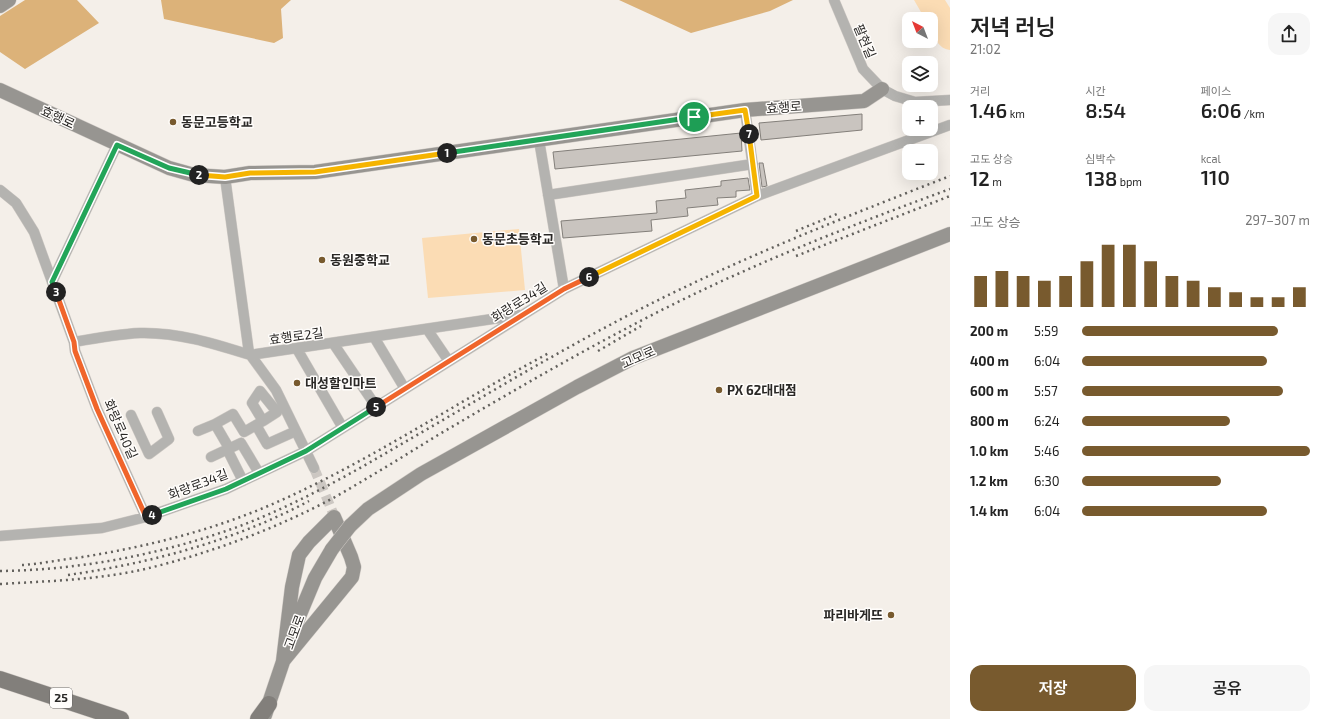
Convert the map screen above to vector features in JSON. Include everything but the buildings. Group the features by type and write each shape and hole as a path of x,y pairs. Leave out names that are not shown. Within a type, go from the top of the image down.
{"main road":[{"path":"0,6 9,0"},
{"name":"효행로","path":"0,90 169,168 194,175 225,177 250,173 315,172 745,110 864,101 882,89"},
{"name":"고모로","path":"267,714 283,661 315,578 332,549 350,526 368,509 421,474 577,387 633,358 950,234"},
{"path":"333,515 352,557 354,567 352,577 283,661 292,587 300,555 309,542 333,515"},
{"name":"25","path":"0,679 121,719"},
{"path":"258,719 267,714"}],"street":[{"name":"팔현길","path":"834,0 863,69 882,89 894,96 915,102 950,100"},
{"path":"745,110 757,196"},
{"name":"화랑로34길","path":"0,536 102,528 146,517 226,489 306,451 564,289 757,196 950,125"},
{"path":"539,140 564,289"},
{"path":"52,282 117,145"},
{"path":"548,195 753,164"},
{"path":"225,177 250,355 276,390 314,468"},
{"path":"0,190 16,203 34,232 74,346"},
{"name":"효행로2길","path":"74,346 140,333 160,334 212,343 250,355 333,344 524,314"},
{"path":"427,329 446,357"},
{"path":"374,337 402,384"},
{"path":"333,344 373,402"},
{"name":"화랑로40길","path":"74,346 97,409 146,517"},
{"path":"297,349 340,423"},
{"path":"131,415 149,454 169,439 157,412"},
{"path":"198,431 233,414 244,432 260,423 267,444 296,431"},
{"path":"215,424 243,481"},
{"path":"211,457 241,443 259,473"}],"shaded area":[{"path":"25,0 77,0 99,23 25,69 0,52 0,16"},
{"path":"161,0 291,0 281,9 283,38 274,43 164,19"},
{"path":"619,0 793,0 770,11 691,33"},
{"path":"914,0 945,0 950,8 950,50 945,49 938,43 938,12 921,12"},
{"path":"519,229 525,290 428,298 422,238"}],"tunnel":[{"path":"314,468 333,513"}],"railway":[{"path":"0,571 31,570 92,564 122,559 182,545 260,518 340,479 568,348 665,297 786,242 950,176"},
{"path":"0,584 91,578 127,573 193,556 242,539 290,519 335,497 533,380 668,307 787,252 950,189"},
{"path":"796,256 950,196"},
{"path":"796,231 837,214"},
{"path":"598,351 641,326"},
{"path":"22,565 76,558 149,544 221,524 268,506 375,452 549,353"},
{"path":"68,575 161,557 222,539 281,515 309,501"}],"place":[{"name":"동문고등학교","path":"173,122"},
{"name":"동문초등학교","path":"474,239"},
{"name":"동원중학교","path":"322,260"},
{"name":"대성할인마트","path":"297,383"},
{"name":"PX 62대대점","path":"719,390"},
{"name":"파리바게뜨","path":"891,615"}],"route":[{"path":"745,110 757,196 564,289 447,364 306,451 226,489 146,517 97,409 75,351 74,342 52,282 117,145 169,168 194,175 225,177 250,173 315,172 694,117 745,110"}]}
